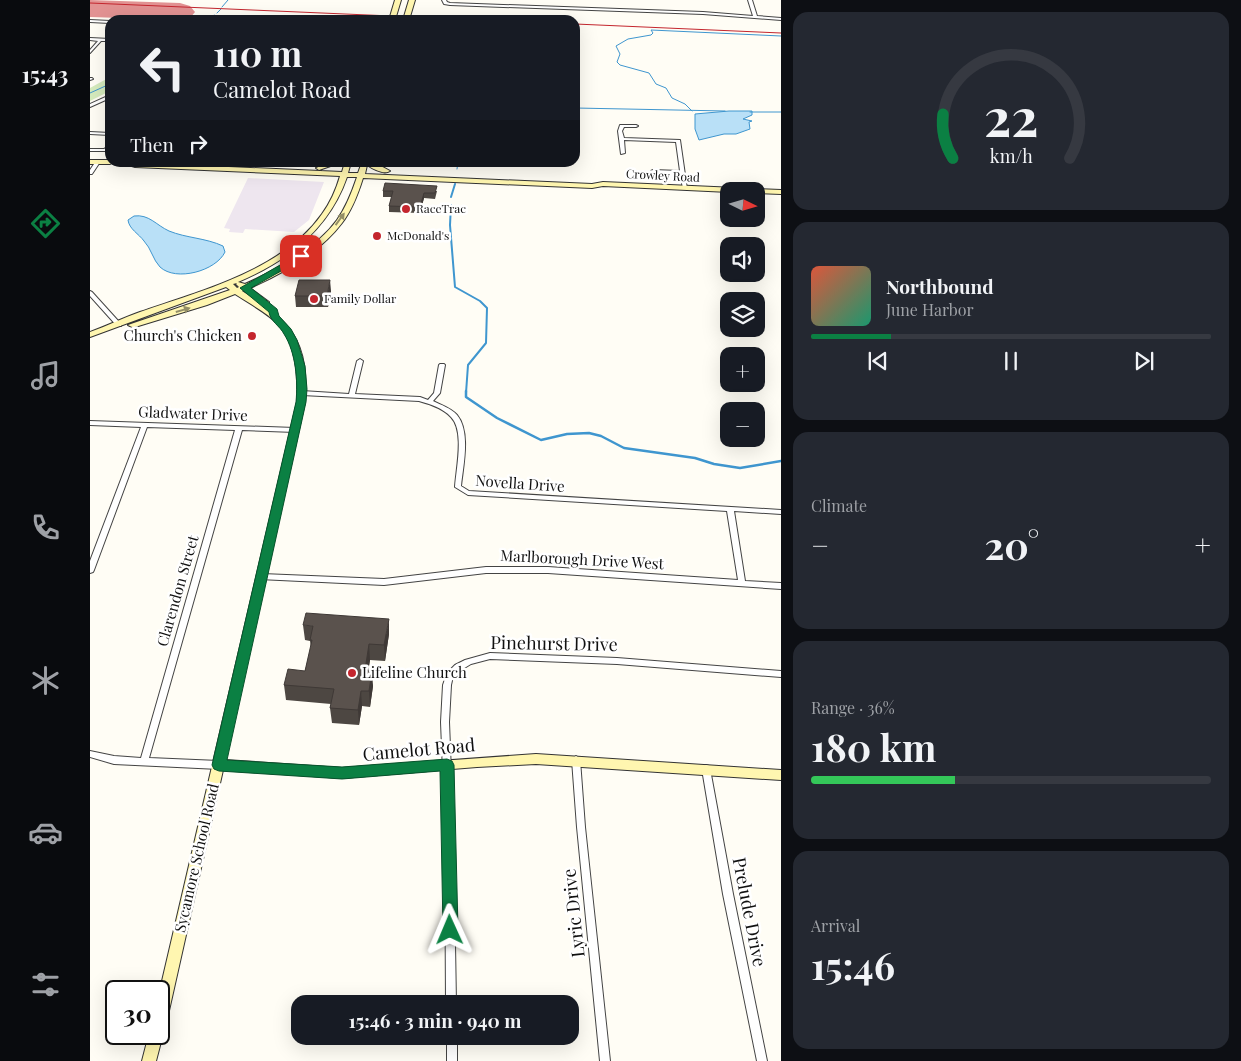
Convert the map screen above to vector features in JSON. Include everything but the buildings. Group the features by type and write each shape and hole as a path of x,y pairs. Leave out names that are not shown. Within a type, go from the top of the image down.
{"main road":[{"path":"394,15 398,0"},
{"path":"408,15 412,0"},
{"name":"Crowley Road","path":"169,167 314,175 346,169"},
{"name":"Crowley Road","path":"292,167 346,169 361,174 395,178 592,186 603,184 781,192"},
{"path":"119,325 130,325 199,306 241,290 295,260 322,239 343,216 355,192 364,167"},
{"path":"374,167 387,171"},
{"path":"90,335 231,282 270,262 298,243 321,221 331,208 346,169"},
{"name":"Crowley Road","path":"361,174 387,171 592,180 603,184"},
{"path":"314,175 333,182 339,191"},
{"path":"373,183 395,178"},
{"path":"355,192 364,187"},
{"path":"321,221 318,234 322,239"},
{"path":"298,243 322,239"},
{"name":"Sycamore School Road","path":"169,980 262,577 302,393 300,366 292,340 287,331 274,316 231,282"},
{"name":"Camelot Road","path":"219,765 342,773 536,759 576,760 781,775"},
{"path":"149,1061 153,1045"}],"street":[{"path":"444,0 445,3 450,4 703,13 781,20"},
{"path":"577,0 577,8"},
{"path":"750,0 755,17"},
{"path":"90,21 105,22"},
{"path":"90,40 105,40"},
{"path":"90,52 100,40"},
{"path":"90,106 105,98"},
{"path":"623,153 620,131 622,126 636,126"},
{"path":"90,133 105,134"},
{"path":"622,139 678,141 685,188"},
{"path":"90,150 105,150"},
{"path":"90,173 94,162"},
{"path":"653,171 682,173"},
{"path":"90,293 119,325"},
{"path":"352,394 360,361"},
{"path":"429,402 438,393 442,365"},
{"name":"Novella Drive","path":"302,393 352,394 420,399 429,402 456,418 462,432 458,487 468,493 781,512"},
{"name":"Gladwater Drive","path":"90,422 295,430"},
{"path":"90,570 145,424"},
{"name":"Clarendon Street","path":"144,762 239,428"},
{"path":"730,509 742,583"},
{"name":"Marlborough Drive West","path":"262,577 384,582 486,570 548,570 781,586"},
{"name":"Pinehurst Drive","path":"452,995 446,685 450,675 473,659 490,656 617,661 781,674"},
{"name":"Camelot Road","path":"90,754 114,760 219,765"},
{"name":"Lyric Drive","path":"576,760 605,1061"},
{"name":"Prelude Drive","path":"706,769 728,894 762,1061"},
{"path":"452,1045 452,1061"}],"shaded area":[{"path":"248,178 324,182 309,220 294,232 245,229 243,233 229,232 230,229 224,228"}],"green space":[{"path":"105,80 105,94 90,101 90,88"}],"water":[{"path":"752,111 752,115 743,119 752,121 749,122 750,129 736,134 724,134 699,140 695,129 695,114"},
{"path":"134,216 148,218 169,231 216,243 223,246 225,252 220,259 205,269 185,274 167,271 160,267 146,244 130,226 128,220"}],"waterway":[{"path":"222,7 228,0"},
{"path":"217,13 221,9"},
{"path":"691,110 685,104 672,98 666,88 656,84 649,73 620,65 617,62 620,54 616,46 628,39 651,35 653,33 651,30 781,36"},
{"path":"90,93 105,86"},
{"path":"580,108 691,110"},
{"path":"691,110 725,111"},
{"path":"750,112 781,112"},
{"path":"451,197 455,184"},
{"path":"451,205 450,225 455,287 480,301 487,308 486,343 468,365 466,393"},
{"path":"466,393 466,397 497,418 541,440 567,434 589,433 601,436 624,448 695,458 714,464 740,468 781,461"}],"runway":[{"path":"90,8 180,12"}],"railway":[{"path":"90,3 368,15"},
{"path":"580,24 781,33"}],"place":[{"name":"RaceTrac","path":"406,209"},
{"name":"McDonald's","path":"377,236"},
{"name":"Family Dollar","path":"314,299"},
{"name":"Church's Chicken","path":"252,336"},
{"name":"Lifeline Church","path":"352,673"}],"route":[{"path":"301,256 245,288 274,311 274,316 287,331 292,340 300,366 302,389 301,402 219,765 342,773 447,765 450,930"}]}
